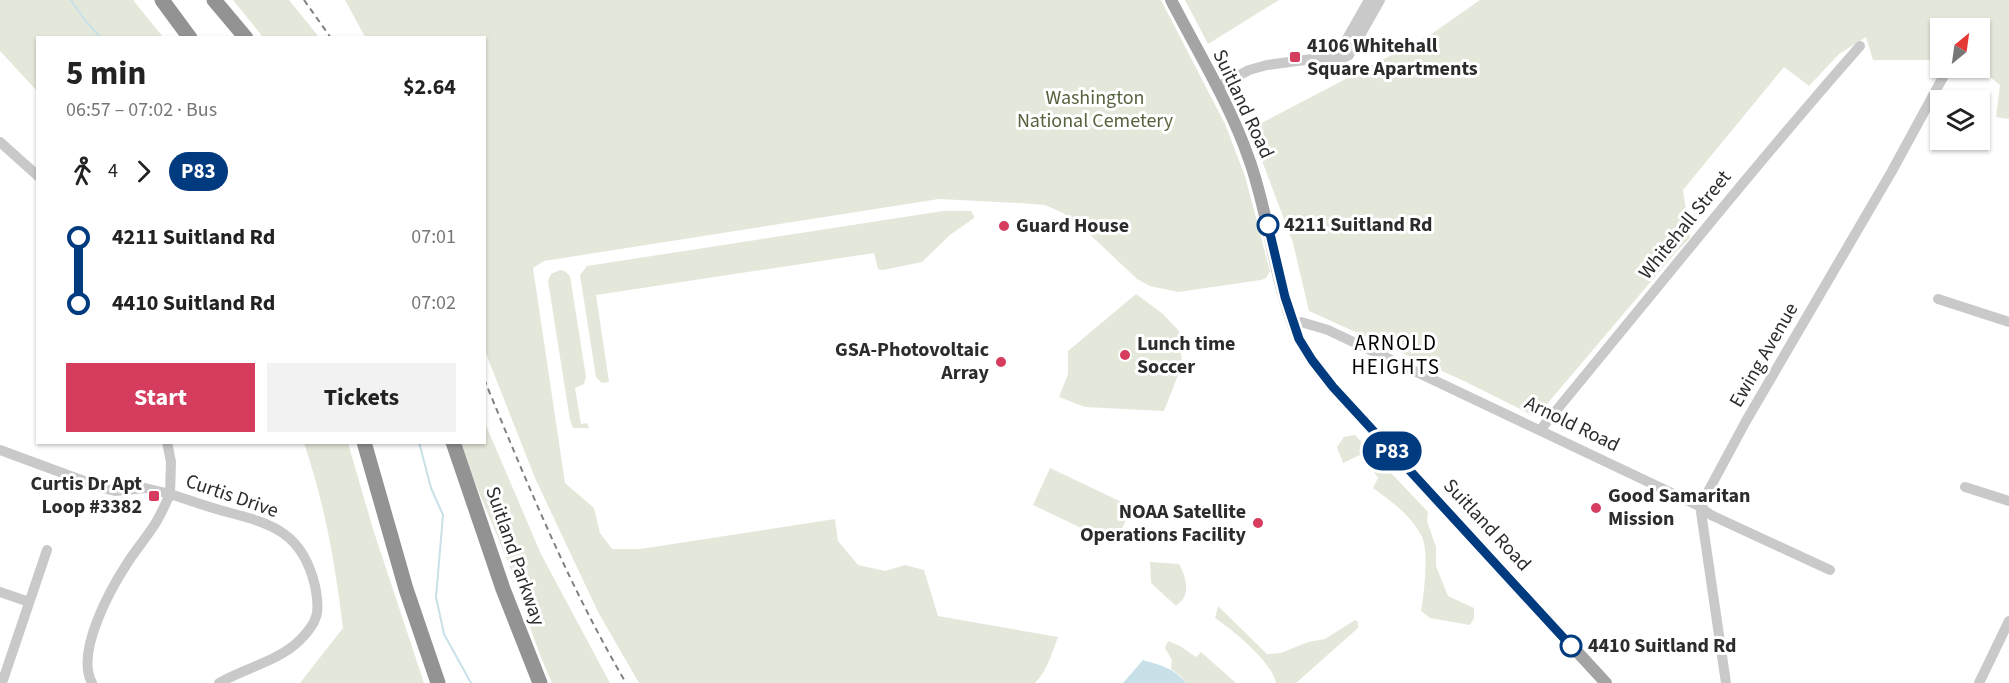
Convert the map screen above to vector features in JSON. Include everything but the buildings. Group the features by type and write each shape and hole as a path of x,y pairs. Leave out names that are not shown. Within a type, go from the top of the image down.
{"highway":[{"path":"162,0 189,36"},
{"path":"214,0 244,36"},
{"path":"365,444 406,589 438,683"},
{"name":"Suitland Parkway","path":"454,444 503,589 540,683"}],"main road":[{"name":"Suitland Road","path":"1171,0 1240,135 1254,171 1294,324 1312,360 1333,387 1605,683"}],"street":[{"path":"1336,58 1369,0"},
{"path":"1217,87 1249,70 1267,64 1349,55 1380,0"},
{"name":"Whitehall Street","path":"1541,429 1688,252 1759,162 1860,46"},
{"name":"Ewing Avenue","path":"1702,508 1704,499 1733,443 1886,181 1943,78"},
{"path":"0,142 36,174"},
{"path":"1938,299 2009,322"},
{"name":"Arnold Road","path":"1294,324 1301,322 1328,330 1541,429 1702,508 1711,515 1830,570"},
{"name":"Curtis Drive","path":"92,683 88,671 88,657 101,613 127,564 153,527 170,494 171,462 167,444"},
{"name":"Curtis Drive","path":"0,450 103,488 116,491 145,488 247,516 274,526 296,545 304,556 312,576 319,607 314,621 299,641 265,662 219,683"},
{"path":"1965,487 2009,501"},
{"path":"1702,508 1725,683"},
{"path":"2,683 47,550"},
{"path":"0,592 29,602"},
{"path":"1979,683 2009,621"}],"green space":[{"path":"0,0 133,0 162,36 36,36 36,90 0,51"},
{"path":"233,0 289,0 318,36 262,36"},
{"name":"Washington National Cemetery","path":"345,0 1161,0 1225,124 1245,176 1270,271 1266,278 1261,280 1178,292 1150,286 1137,279 1083,228 1063,213 1045,205 939,199 544,261 533,268 565,483 594,508 600,533 612,549 640,549 835,519 838,541 858,565 885,571 905,565 924,570 938,616 1058,637 1046,667 1035,683 639,683 598,612 535,478 486,354 486,36 364,36"},
{"path":"1185,0 1279,0 1208,44"},
{"path":"1480,0 2009,0 2009,119 1996,117 2000,85 1990,77 1990,18 1930,18 1930,60 1873,60 1866,37 1839,54 1809,86 1784,67 1683,190 1690,238 1536,417 1464,381 1309,311 1293,243 1250,129 1430,35"},
{"path":"943,211 971,211 974,218 950,235 922,262 883,270 878,269 874,253 596,295 609,382 602,383 596,377 580,275 587,266"},
{"path":"560,270 570,276 586,377 584,384 575,388 581,424 587,423 589,428 573,428 570,420 548,281 551,274"},
{"name":"Lunch time Soccer","path":"1136,294 1163,314 1179,331 1182,365 1164,411 1085,407 1059,397 1068,374 1068,351"},
{"path":"486,425 541,554 610,683 552,683 508,562 461,444 486,444"},
{"path":"1355,435 1428,512 1427,521 1436,547 1436,566 1448,596 1474,608 1474,618 1470,625 1430,618 1421,611 1426,563 1422,537 1407,516 1373,488 1378,478 1362,454 1343,463 1337,447 1344,437"},
{"path":"304,444 348,444 373,529 424,683 300,683 343,628 328,534"},
{"path":"1050,468 1132,507 1115,544 1033,505"},
{"path":"1150,562 1179,564 1184,576 1186,591 1183,599 1176,606 1151,583"},
{"path":"1218,606 1267,654 1281,653 1308,642 1325,639 1355,620 1358,622 1358,628 1296,683 1276,683 1260,656 1215,618"},
{"path":"1168,641 1196,657 1201,652 1236,683 1186,683 1171,669 1172,660 1165,648"}],"water":[{"path":"1143,660 1172,670 1186,683 1123,683"}],"waterway":[{"path":"71,0 99,36"},
{"path":"420,444 431,488 443,515 436,597 444,634 471,683"}],"railway":[{"path":"304,0 330,36"},
{"path":"486,384 567,572 626,683"}],"bus line":[{"name":"P83","path":"1268,225 1281,282 1294,324 1299,339 1312,360 1333,387 1571,646"}],"place":[{"name":"4106 Whitehall Square Apartments","path":"1295,57"},
{"name":"4211 Suitland Rd","path":"1268,225"},
{"name":"Guard House","path":"1004,226"},
{"name":"Lunch time Soccer","path":"1125,355"},
{"name":"GSA-Photovoltaic Array","path":"1001,362"},
{"name":"Curtis Dr Apt Loop #3382","path":"154,496"},
{"name":"Good Samaritan Mission","path":"1596,508"},
{"name":"NOAA Satellite Operations Facility","path":"1258,523"},
{"name":"4410 Suitland Rd","path":"1571,646"}],"district":[{"name":"ARNOLD HEIGHTS","path":"1396,355"}]}
